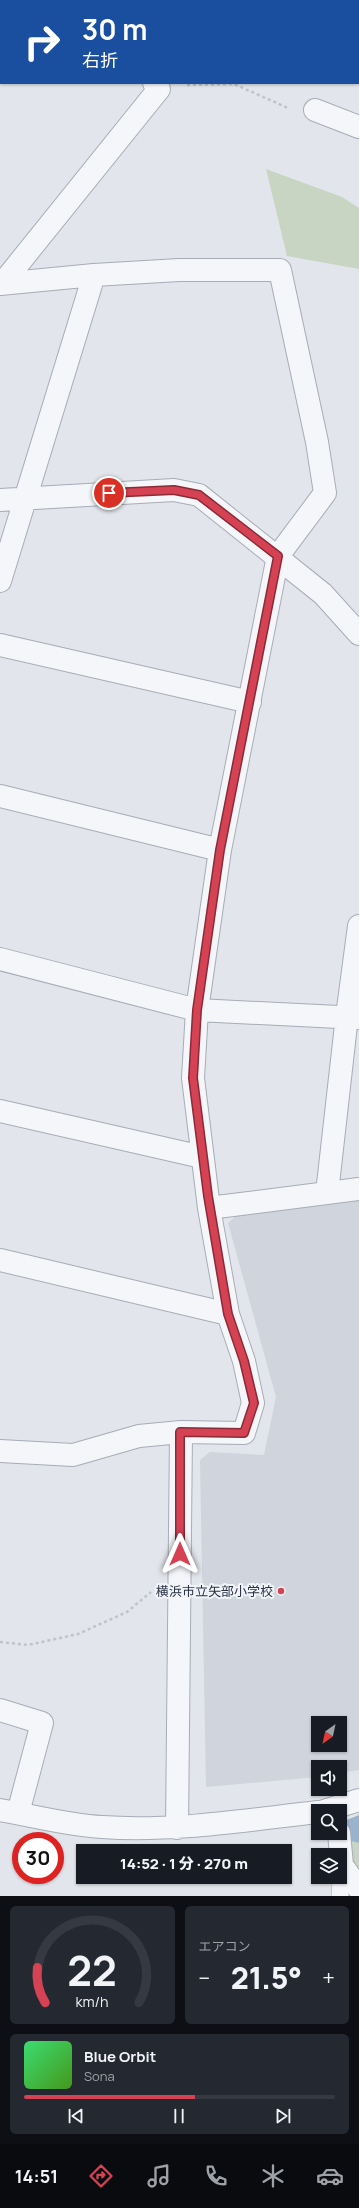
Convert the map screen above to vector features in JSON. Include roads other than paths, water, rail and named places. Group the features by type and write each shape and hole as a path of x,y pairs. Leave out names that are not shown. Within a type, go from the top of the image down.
{"street":[{"path":"1,284 156,86"},
{"path":"315,110 359,127"},
{"path":"0,1451 73,1455 139,1436 180,1432 244,1433 254,1403 244,1361 228,1314 202,1157 193,1078 197,1010 220,850 278,556 325,493 317,442 280,270 179,270 94,275 1,284"},
{"path":"0,581 94,275"},
{"path":"0,500 26,497 174,490 199,495 278,556 323,594 359,634"},
{"path":"0,645 250,702"},
{"path":"0,796 220,850"},
{"path":"328,1193 353,1017 359,926"},
{"path":"0,959 197,1010 353,1017"},
{"path":"0,1111 202,1157"},
{"path":"210,1208 359,1188"},
{"path":"0,1260 228,1314"},
{"path":"177,1828 180,1432"},
{"path":"0,1710 42,1723 9,1812 58,1822 102,1828 177,1828 311,1813"},
{"path":"347,1804 359,1800"},
{"path":"347,1872 359,1889"}],"lane":[{"path":"340,1896 341,1884"}],"water":[{"path":"359,1815 359,1843 348,1840 347,1820"}],"place":[{"name":"横浜市立矢部小学校","path":"281,1591"}]}
